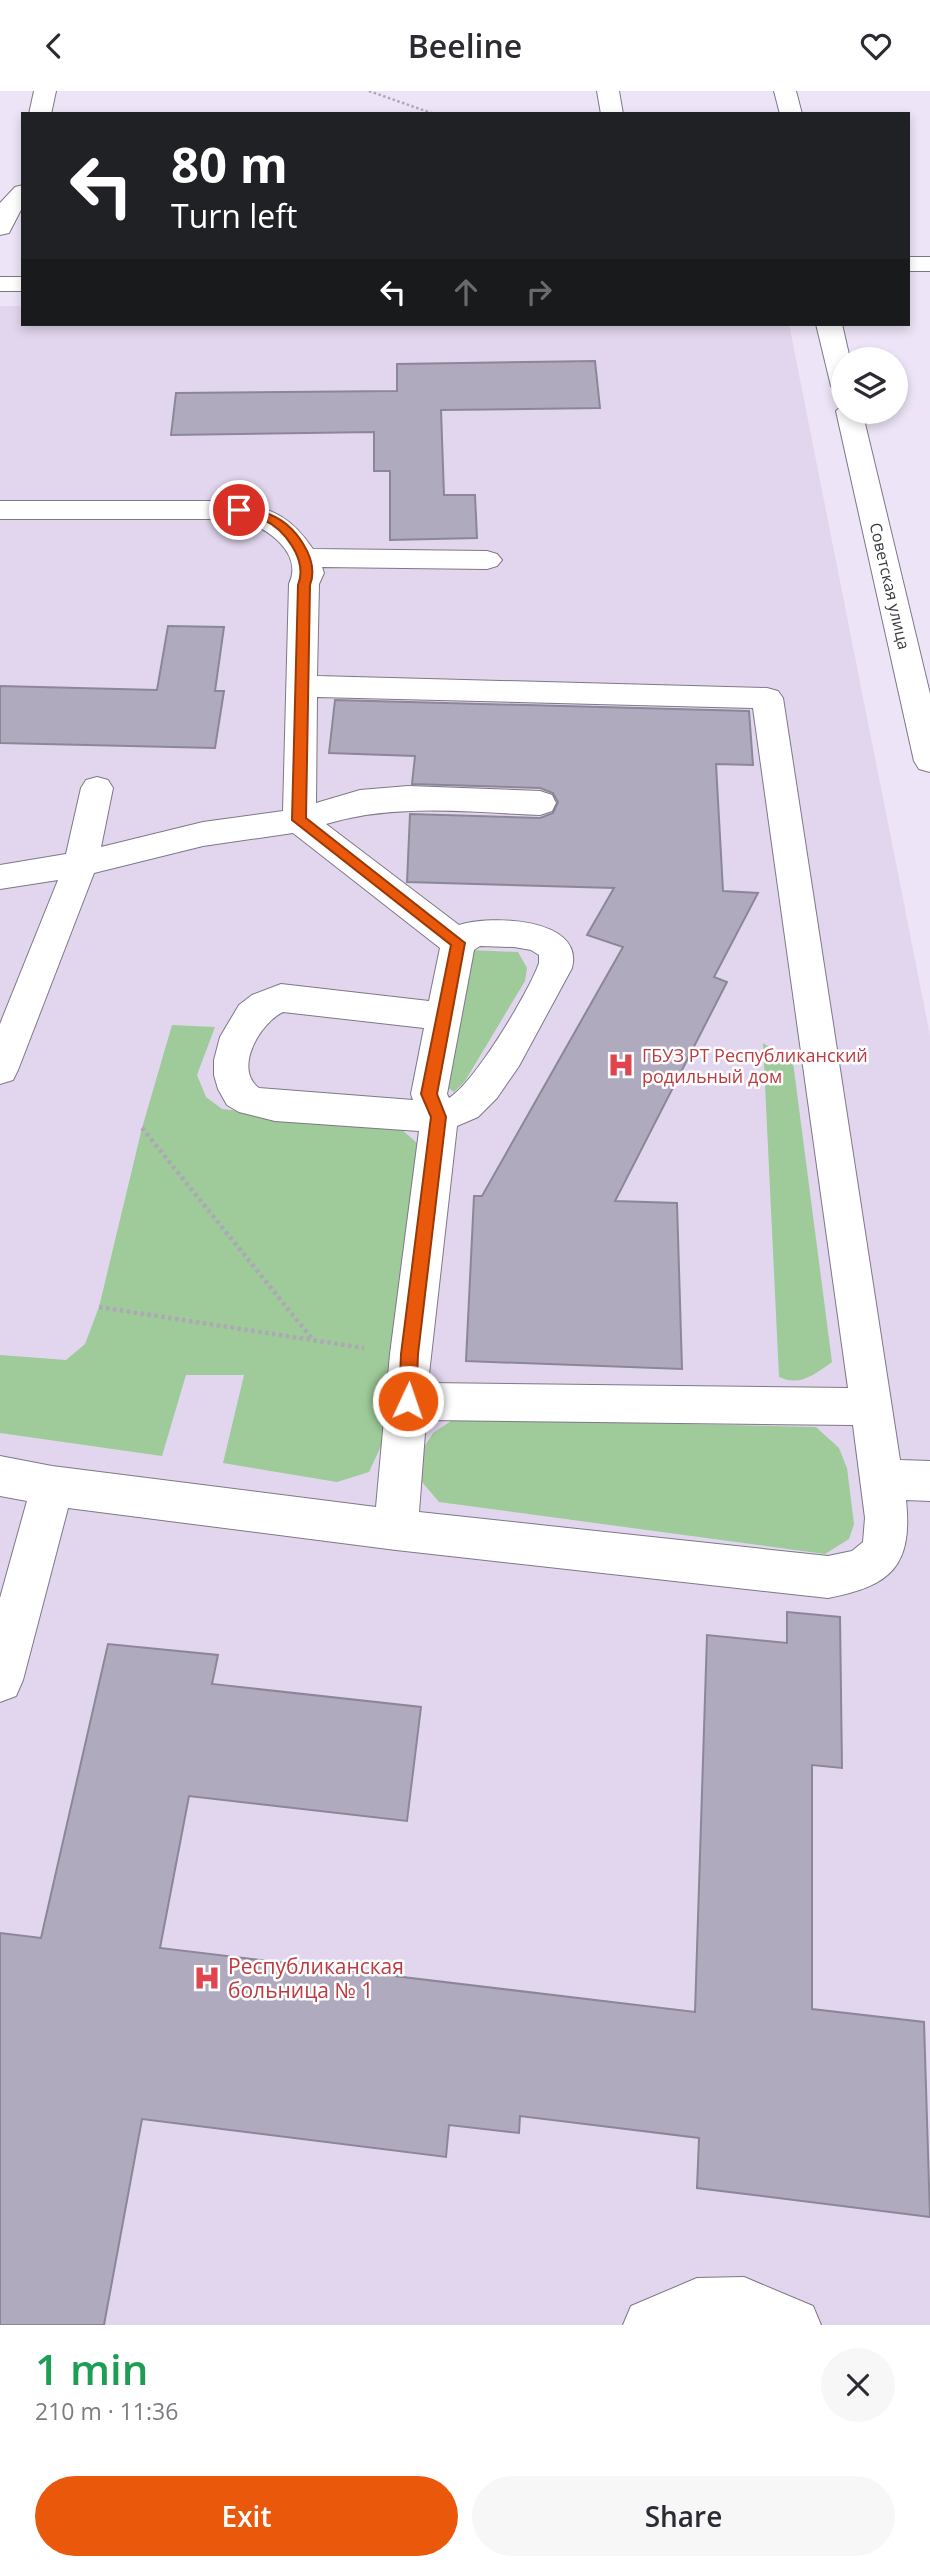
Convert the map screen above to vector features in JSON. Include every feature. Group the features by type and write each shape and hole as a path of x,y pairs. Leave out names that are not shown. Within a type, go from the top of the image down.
{"street":[{"path":"40,112 45,91"},
{"path":"608,91 612,112"},
{"path":"785,91 790,112"},
{"path":"0,228 12,203 21,194"},
{"path":"910,264 930,264"},
{"path":"0,284 21,284"},
{"path":"829,326 835,347"},
{"name":"Советская улица","path":"852,424 930,761"},
{"path":"0,510 239,510 266,517 284,527 305,558 309,573 304,585 299,820"},
{"path":"305,558 487,560"},
{"path":"0,1476 52,1486 396,1530 828,1577 851,1574 870,1567 884,1551 887,1530 882,1479 767,698 302,686"},
{"path":"0,1070 81,864 97,788"},
{"path":"0,877 81,864 203,834 299,820 360,802 408,798 540,803"},
{"path":"299,820 458,943"},
{"path":"396,1530 410,1354 439,1117 429,1094 444,1017 458,943 469,935 482,932 528,936 544,940 554,948 558,957 555,968 490,1079 471,1103 439,1117 274,1105 247,1099 236,1090 232,1061 236,1042 246,1022 267,1002 281,998 444,1017"},
{"path":"408,1401 870,1407"},
{"path":"882,1479 930,1481"},
{"path":"0,1679 52,1486"},
{"path":"650,2325 697,2305 744,2304 794,2325"}],"path":[{"path":"369,91 428,112"},
{"path":"142,1128 314,1341"},
{"path":"99,1307 367,1348"}],"shaded area":[{"path":"0,306 21,306 21,326 789,326 930,1035 930,2325 0,2325"}],"green space":[{"path":"468,950 518,952 527,968 525,981 465,1081 454,1092 447,1087"},
{"path":"172,1025 215,1027 197,1075 206,1097 222,1109 400,1128 417,1143 382,1444 369,1472 337,1482 223,1463 244,1375 186,1375 162,1456 0,1433 0,1355 66,1360 85,1344 99,1307 142,1128"},
{"path":"763,1043 793,1062 832,1362 807,1378 794,1381 779,1377"},
{"path":"454,1419 816,1427 839,1448 847,1468 854,1524 849,1539 825,1554 439,1502 422,1482 417,1458 433,1433"}],"building":[{"path":"595,361 600,408 441,410 444,495 475,495 477,538 390,540 390,471 374,471 374,432 171,435 176,393 397,391 397,364"},
{"path":"168,626 224,627 215,691 224,691 215,748 0,743 0,686 157,690"},
{"name":"ГБУЗ РТ Республиканский родильный дом","path":"335,700 749,711 753,765 716,764 723,891 758,893 714,977 727,982 615,1201 677,1203 682,1369 466,1361 474,1196 482,1196 623,947 587,935 614,888 407,882 410,814 540,818 553,813 558,802 553,793 540,788 412,784 415,756 329,753"},
{"name":"Республиканская больница № 1","path":"787,1612 840,1617 842,1768 812,1765 812,2009 924,2022 930,2217 697,2188 699,2138 520,2116 519,2133 449,2125 446,2157 142,2119 104,2325 0,2325 0,1933 41,1938 108,1644 218,1655 212,1684 421,1707 407,1821 189,1796 160,1948 695,2012 707,1635 787,1643"}],"place":[{"name":"ГБУЗ РТ Республиканский родильный дом","path":"621,1065"},
{"name":"Республиканская больница № 1","path":"207,1978"}],"route":[{"path":"239,510 266,517 284,527 305,558 309,573 304,585 299,820 458,943 429,1094 439,1117 410,1354 408,1401"}]}
